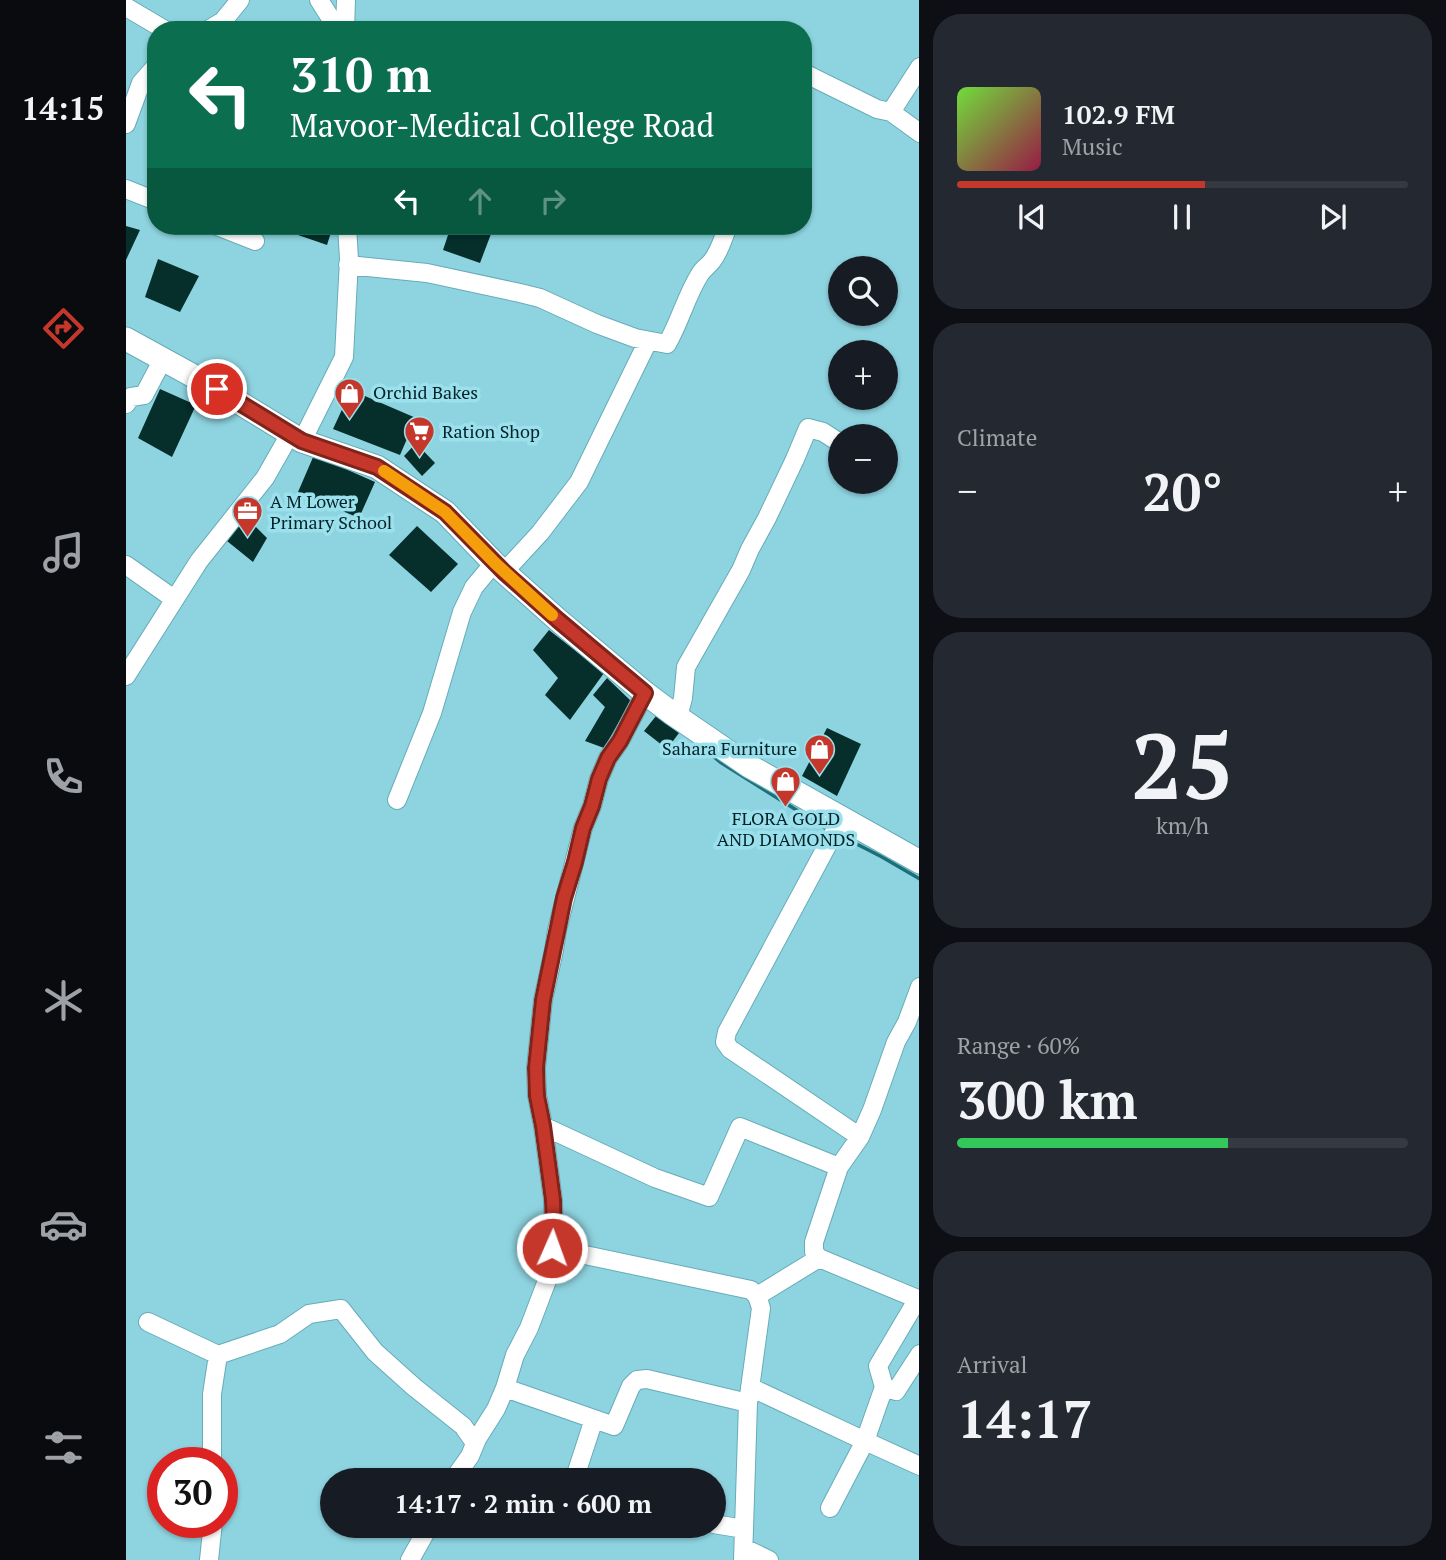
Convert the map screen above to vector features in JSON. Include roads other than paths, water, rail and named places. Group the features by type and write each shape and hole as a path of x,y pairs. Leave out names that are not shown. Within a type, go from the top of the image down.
{"main road":[{"path":"126,339 217,389 296,437 377,467 445,512 499,568 645,693 749,766 919,862"}],"street":[{"path":"223,21 240,0"},
{"path":"319,0 332,21"},
{"path":"345,21 346,0"},
{"path":"126,6 150,21"},
{"path":"891,112 919,67"},
{"path":"126,124 141,83 147,76"},
{"path":"812,77 877,109 891,112 919,133"},
{"path":"126,189 147,197"},
{"path":"246,235 255,241"},
{"path":"126,676 199,561 296,437 344,357 347,235"},
{"path":"348,265 427,272 520,293 558,305 597,324 635,338 667,344 701,272 713,260 724,235"},
{"path":"397,800 432,713 462,612 474,587 540,533 579,482 648,341"},
{"path":"126,404 131,397 144,395 163,359"},
{"path":"678,717 686,667 741,570 808,428 828,435"},
{"path":"126,565 174,599"},
{"path":"462,1468 496,1409 515,1355 529,1328 548,1278 554,1234 553,1200 537,1096 536,1068 543,1000 556,930 599,779 645,693"},
{"path":"842,818 727,1032 725,1042 730,1049 860,1137"},
{"path":"830,1508 865,1441 884,1387 878,1366 918,1300 819,1258 814,1252 814,1242 839,1167 860,1137 872,1110 919,987"},
{"path":"543,1126 656,1178 709,1197 740,1127 839,1167"},
{"path":"552,1248 751,1290 757,1296 761,1308 749,1395 744,1554 769,1560"},
{"path":"757,1296 819,1258"},
{"path":"148,1322 218,1355 280,1334 309,1314 341,1309 375,1352 463,1426 475,1443"},
{"path":"884,1387 896,1391 919,1354"},
{"path":"212,1447 212,1394 218,1355"},
{"path":"505,1388 614,1426 631,1386 637,1380 647,1379 749,1395 865,1441 919,1466"},
{"path":"577,1468 594,1419"},
{"path":"726,1526 744,1529"},
{"path":"209,1560 211,1538"},
{"path":"410,1560 422,1538"}],"waterway":[{"path":"703,748 720,762 825,828"},
{"path":"843,837 919,878"}],"place":[{"name":"Orchid Bakes","path":"350,420"},
{"name":"Ration Shop","path":"419,459"},
{"name":"A M Lower Primary School","path":"247,539"},
{"name":"Sahara Furniture","path":"820,776"},
{"name":"FLORA GOLD AND DIAMONDS","path":"786,808"}]}
